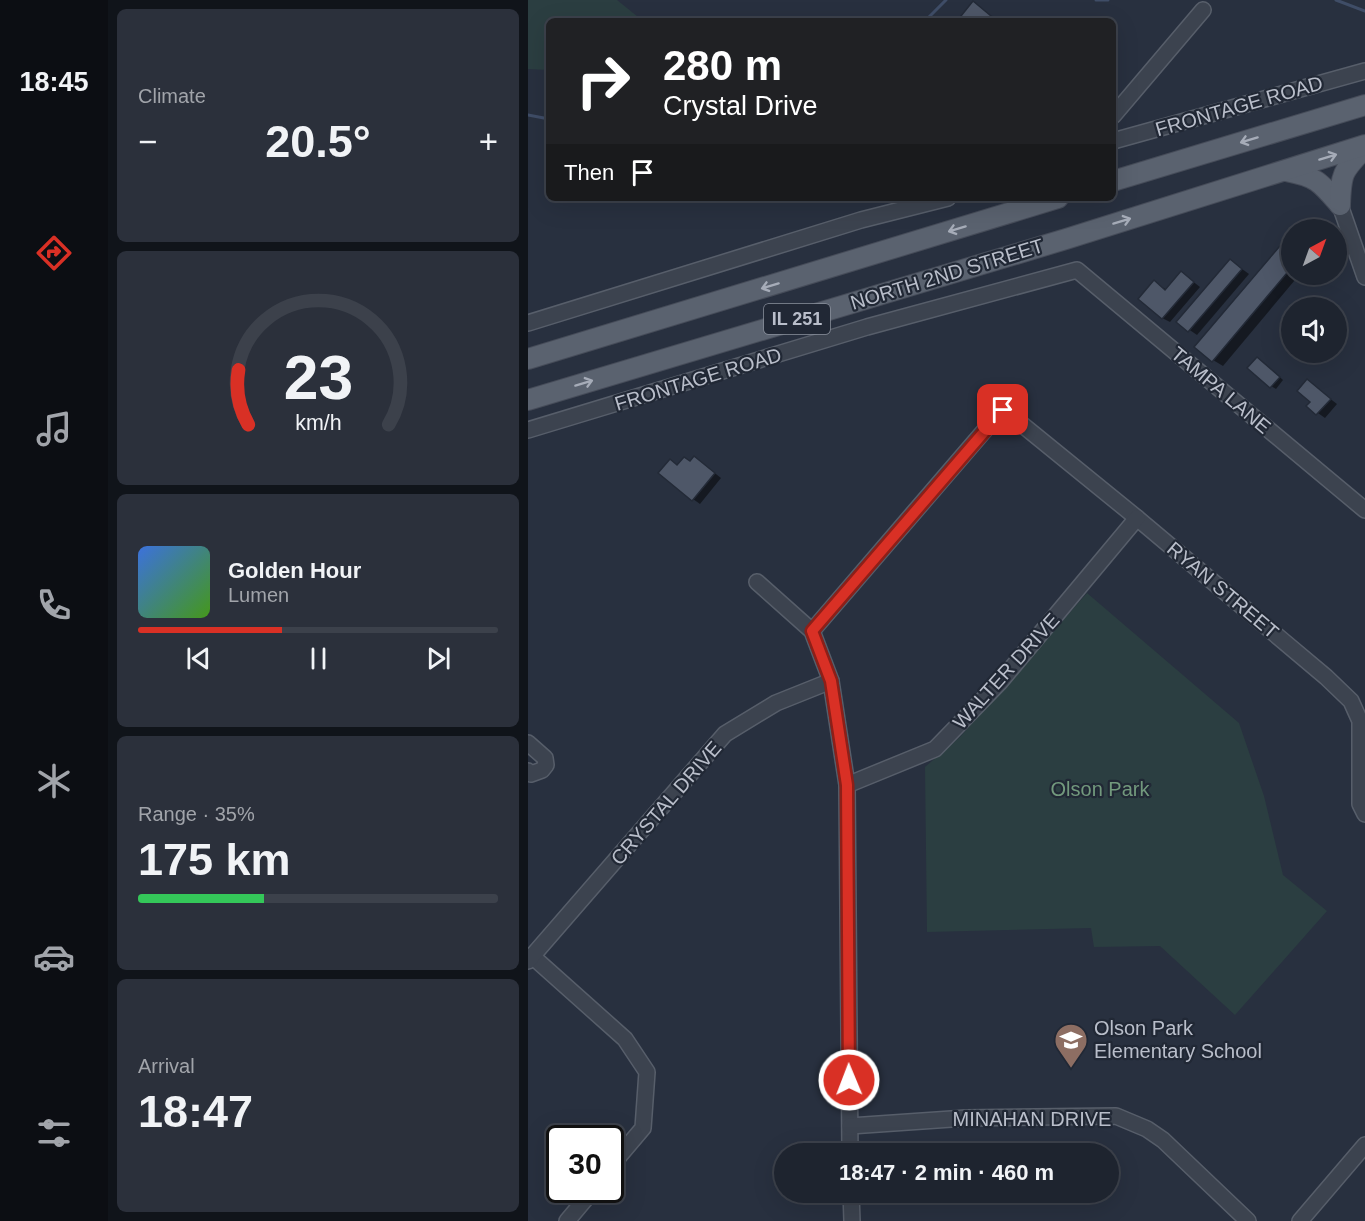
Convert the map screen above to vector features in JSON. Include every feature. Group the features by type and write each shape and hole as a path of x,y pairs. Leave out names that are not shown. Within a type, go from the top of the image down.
{"main road":[{"path":"1116,181 1365,105"},
{"path":"1340,206 1341,180 1347,166 1365,147"},
{"name":"NORTH 2ND STREET","path":"528,400 1365,147"},
{"path":"1283,171 1309,175 1320,182 1340,206"},
{"name":"NORTH 2ND STREET","path":"528,359 1048,201"}],"street":[{"path":"1116,112 1203,10"},
{"name":"FRONTAGE ROAD","path":"1116,140 1365,71"},
{"path":"528,323 861,220 936,201"},
{"path":"1340,206 1365,277"},
{"name":"FRONTAGE ROAD","path":"528,430 867,327 1077,270"},
{"name":"TAMPA LANE","path":"1077,270 1365,510"},
{"name":"RYAN STREET","path":"812,631 1003,410 1137,518 1352,701 1360,721 1360,804 1365,814"},
{"name":"WALTER DRIVE","path":"847,785 935,749 1000,682 1137,518"},
{"path":"757,582 812,631 831,681 847,785 850,1143"},
{"name":"CRYSTAL DRIVE","path":"530,958 725,734 776,702 831,681"},
{"path":"528,743 545,758 546,765 538,772 531,774 528,771"},
{"path":"530,958 625,1039 647,1072 643,1128 624,1150"},
{"name":"MINAHAN DRIVE","path":"850,1126 966,1118 1116,1116 1147,1129 1163,1140 1248,1221"},
{"path":"1300,1221 1365,1145"},
{"path":"567,1221 582,1203"},
{"path":"851,1203 852,1221"}],"green space":[{"path":"528,0 617,0 639,18 546,18 546,70 528,69"},
{"name":"Olson Park","path":"1087,593 1239,723 1264,796 1283,875 1327,911 1235,1015 1160,946 1094,947 1091,928 927,932 925,767 960,737"}],"building":[{"path":"973,1 993,18 959,18"},
{"path":"1281,245 1281,280 1212,362 1194,347"},
{"path":"1230,259 1242,269 1188,332 1176,322"},
{"path":"1181,271 1194,282 1162,319 1138,299 1154,280 1165,290"},
{"path":"1257,357 1280,377 1270,388 1247,368"},
{"path":"1307,379 1331,399 1316,415 1306,406 1310,402 1297,391"},
{"path":"694,456 715,473 692,501 658,473 670,459 677,465 684,457 690,461"}],"waterway":[{"path":"928,18 946,0"},
{"path":"1096,0 1108,0"},
{"path":"1336,0 1365,11"},
{"path":"528,115 546,118"}],"place":[{"name":"Olson Park Elementary School","path":"1071,1069"}],"route":[{"path":"849,1080 847,785 831,681 812,631 1003,410"}]}
